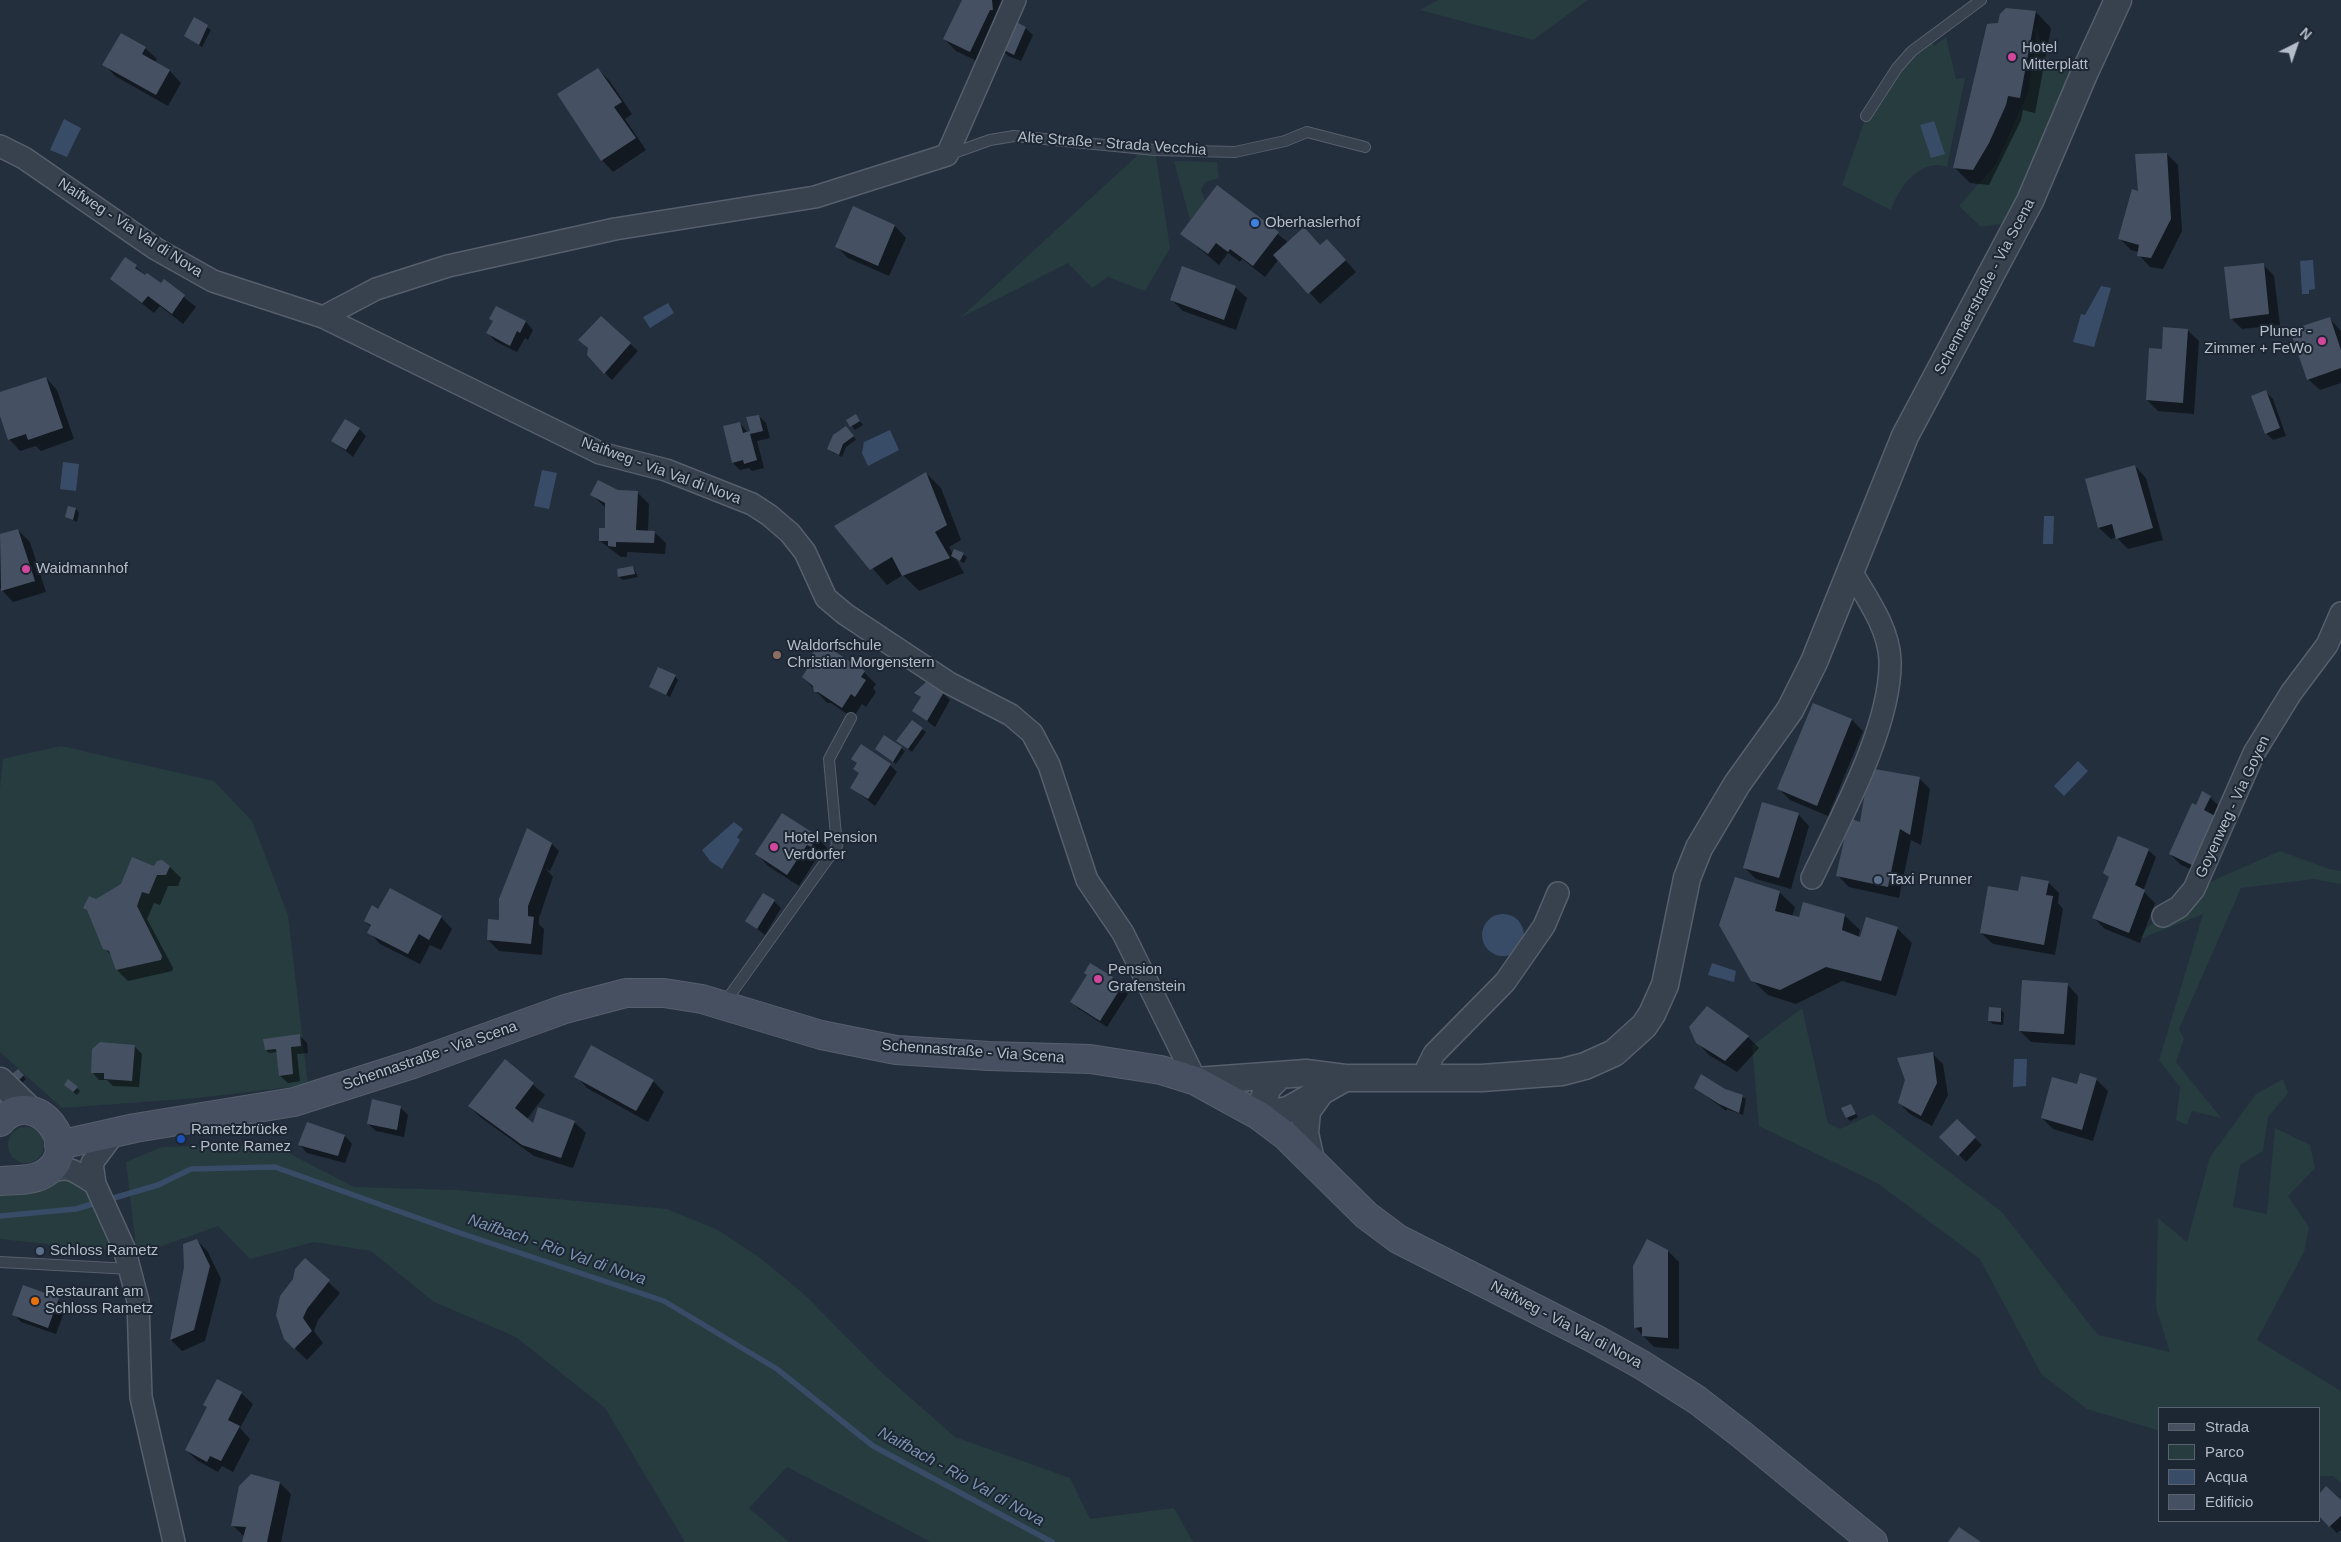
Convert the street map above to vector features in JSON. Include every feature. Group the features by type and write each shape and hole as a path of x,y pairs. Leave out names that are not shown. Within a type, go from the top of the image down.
{"main road":[{"name":"Schennastraße - Via Scena","path":"0,1122 11,1114 47,1126 124,1131 294,1102 413,1064 565,1009 626,992 664,993 702,999 821,1035 896,1050 989,1056 1090,1059 1161,1070 1196,1081 1258,1115"},
{"name":"Naifweg - Via Val di Nova","path":"1258,1115 1286,1136 1366,1215 1398,1240 1588,1335 1642,1365 1697,1400 1873,1542"},
{"path":"16,1175 54,1163 47,1126"}],"street":[{"path":"323,317 376,289 448,266 614,229 814,197 947,155 1015,0"},
{"name":"Schennaerstraße - Via Scena","path":"1634,1037 1652,1014 1665,985 1687,878 1699,848 1719,811 1790,710 1814,662 1852,573 1905,436 2030,201 2118,0"},
{"name":"Naifweg - Via Val di Nova","path":"0,146 24,158 156,249 213,281 323,317 600,453 666,470 752,504 790,533 805,552 826,598 845,614 949,683 1010,715 1032,734 1049,765 1087,880 1124,934 1196,1081"},
{"path":"1812,878 1868,756 1886,698 1890,659 1885,635 1852,573"},
{"name":"Goyenweg - Via Goyen","path":"2163,916 2179,908 2194,889 2254,753 2291,693 2327,645 2341,613"},
{"path":"1422,1078 1434,1054 1505,982 1544,926 1558,893"},
{"name":"Schennastraße - Via Scena","path":"1196,1081 1306,1074 1334,1083 1422,1078 1482,1078 1562,1072 1601,1060 1634,1037"},
{"path":"1278,1077 1268,1087 1258,1115 1288,1110 1334,1083"},
{"path":"0,1081 47,1126 92,1163 95,1184 124,1248 138,1301 141,1397 174,1542"},
{"path":"1311,1161 1305,1133 1307,1111 1334,1083"},
{"path":"92,1163 124,1131"},
{"path":"16,1175 61,1167 76,1171 95,1184"}],"lane":[{"path":"1866,116 1897,68 1912,51 1981,0"},
{"name":"Alte Straße - Strada Vecchia","path":"947,155 990,140 1014,136 1155,150 1235,152 1285,140 1307,132 1365,147"},
{"path":"723,1006 838,846 829,759 851,718"},
{"path":"0,1262 131,1269"}],"green space":[{"path":"1438,0 1588,0 1533,40 1420,10"},
{"path":"2037,25 2043,55 2072,72 2019,221 1981,227 1959,206 1995,165 2028,93"},
{"path":"1946,37 1956,79 1965,78 1947,167 1937,165 1919,171 1905,184 1891,210 1842,185 1866,116 1897,68 1930,39 1934,46"},
{"path":"1130,148 1155,150 1170,248 1145,291 1108,277 1092,288 1068,263 960,318 1137,156"},
{"path":"1174,161 1217,162 1219,178 1205,182 1201,190 1205,201 1190,220"},
{"path":"61,746 214,781 252,821 288,915 308,1085 197,1098 62,1108 0,1052 0,788 3,759"},
{"path":"2280,851 2329,869 2341,871 2341,884 2313,879 2241,888 2179,1029 2184,1039 2176,1062 2221,1118 2192,1111 2187,1125 2176,1120 2180,1087 2159,1060 2203,914 2137,940 2147,928 2194,889"},
{"path":"1802,1008 1828,1123 1840,1129 1873,1114 2002,1212 2098,1335 2170,1352 2156,1308 2158,1218 2187,1242 2210,1157 2256,1094 2283,1079 2288,1093 2268,1117 2263,1151 2240,1165 2233,1207 2267,1214 2275,1128 2310,1145 2315,1168 2288,1196 2309,1227 2304,1252 2257,1340 2341,1391 2341,1483 2333,1476 2321,1476 2321,1407 2158,1407 2158,1430 2087,1409 2042,1375 1980,1259 1877,1183 1759,1126 1752,1046"},
{"path":"26,1127 38,1133 44,1145 38,1157 26,1163 14,1157 8,1145 14,1133"},
{"path":"273,1145 354,1187 456,1190 667,1209 718,1230 759,1257 804,1294 880,1371 955,1437 1070,1478 1090,1519 1174,1508 1193,1542 931,1542 787,1467 749,1508 789,1542 685,1542 605,1408 516,1337 434,1302 371,1251 314,1242 250,1259 218,1226 137,1255 126,1162 162,1147"},
{"path":"66,1173 92,1194 113,1246 109,1249 101,1250 0,1239 0,1184"}],"water":[{"path":"64,119 81,128 67,157 50,150"},
{"path":"1934,121 1945,154 1931,158 1920,125"},
{"path":"2313,260 2315,289 2309,290 2309,294 2302,294 2300,261"},
{"path":"2101,286 2111,288 2094,347 2073,342 2081,314 2085,315"},
{"path":"668,303 674,313 650,328 643,317"},
{"path":"890,430 899,450 868,466 862,453 864,442"},
{"path":"63,462 79,464 76,491 60,489"},
{"path":"542,470 557,473 549,509 534,506"},
{"path":"2044,516 2054,516 2053,544 2043,544"},
{"path":"2078,761 2088,771 2064,796 2054,786"},
{"path":"734,822 743,829 737,837 740,840 722,869 710,861 702,850"},
{"path":"1507,914 1515,917 1521,923 1524,935 1521,947 1515,953 1499,956 1491,953 1485,947 1482,931 1485,923 1491,917"},
{"path":"1712,963 1736,971 1734,982 1708,975"},
{"path":"2014,1059 2027,1059 2026,1086 2013,1087"}],"building":[{"path":"962,0 992,0 993,10 990,10 970,52 943,39"},
{"path":"2006,8 2036,11 2020,98 2008,96 2006,105 1989,143 1973,170 1953,168 1987,24 1998,23 2000,14"},
{"path":"194,17 208,25 199,45 184,36"},
{"path":"1012,20 1026,27 1014,55 1000,48"},
{"path":"121,33 146,47 142,54 170,70 156,95 102,65"},
{"path":"598,68 622,102 614,107 636,138 601,161 557,94"},
{"path":"2167,153 2171,219 2151,258 2137,256 2139,245 2118,239 2132,189 2138,191 2135,154"},
{"path":"1217,185 1279,232 1253,266 1230,249 1228,252 1216,243 1208,254 1180,234"},
{"path":"853,206 895,225 878,266 835,247"},
{"path":"1304,227 1320,245 1327,239 1346,260 1308,294 1273,255"},
{"path":"125,257 137,265 135,268 145,275 147,273 161,283 164,279 185,295 172,314 148,296 142,303 110,279"},
{"path":"2264,263 2269,314 2230,319 2224,267"},
{"path":"1182,266 1236,286 1224,320 1170,300"},
{"path":"496,306 526,321 520,333 517,331 510,346 486,333 493,321 489,319"},
{"path":"601,316 631,343 604,374 587,355 588,348 578,340"},
{"path":"2330,317 2341,350 2341,368 2307,380 2290,330"},
{"path":"2163,327 2188,329 2183,403 2146,400 2149,348 2162,349"},
{"path":"46,377 63,428 28,440 26,434 8,440 0,416 0,392"},
{"path":"2266,390 2280,428 2265,434 2251,396"},
{"path":"856,414 860,421 850,427 846,420"},
{"path":"759,415 763,431 750,434 757,460 744,464 743,460 732,463 723,426 740,422 743,433 750,431 746,417"},
{"path":"345,419 360,428 346,450 331,441"},
{"path":"846,426 854,436 843,444 839,455 827,449 833,435"},
{"path":"2135,465 2153,528 2116,539 2112,524 2098,528 2085,479"},
{"path":"926,472 947,525 935,532 950,558 902,576 892,557 870,570 834,526"},
{"path":"598,480 618,490 638,491 636,530 655,531 654,543 616,542 616,547 608,546 608,541 599,541 599,528 605,528 605,503 590,495"},
{"path":"68,506 76,508 73,520 65,517"},
{"path":"18,529 35,581 1,591 0,534"},
{"path":"954,549 964,553 960,561 951,556"},
{"path":"633,566 635,574 618,577 617,569"},
{"path":"820,642 865,671 861,677 866,680 855,697 851,694 842,708 818,692 814,692 813,686 802,677 807,669 804,667"},
{"path":"658,667 676,675 666,695 649,687"},
{"path":"926,682 944,692 927,721 912,711 921,697 914,693"},
{"path":"1813,703 1852,719 1817,806 1777,789"},
{"path":"912,720 923,728 908,749 896,741"},
{"path":"884,735 902,747 893,762 875,749"},
{"path":"861,744 891,764 868,799 850,788 859,773 853,769 857,763 851,759"},
{"path":"1869,768 1920,777 1910,835 1900,829 1888,887 1836,876 1849,818 1860,822"},
{"path":"2202,791 2211,796 2204,810 2219,818 2196,867 2169,854 2192,803 2196,805"},
{"path":"1762,802 1799,813 1779,878 1743,868"},
{"path":"782,813 818,836 811,847 807,845 787,875 755,854"},
{"path":"527,828 552,843 528,906 528,916 534,917 531,944 487,940 488,919 499,920 499,899"},
{"path":"2118,836 2149,849 2135,885 2145,890 2129,933 2092,918 2109,877 2103,873"},
{"path":"132,857 154,866 157,861 162,860 170,866 166,875 157,875 149,894 142,892 137,906 162,956 161,960 116,970 109,951 103,949 87,910 83,908 89,896 96,899 121,884"},
{"path":"2021,876 2049,881 2046,895 2053,896 2044,945 1980,933 1988,886 2018,891"},
{"path":"1735,877 1780,891 1775,911 1799,917 1803,902 1845,914 1842,930 1860,937 1866,917 1898,927 1881,981 1826,967 1780,990 1751,981 1719,925"},
{"path":"390,888 442,916 429,940 419,934 408,954 367,933 371,925 364,921 372,905 378,909"},
{"path":"763,893 775,900 757,929 745,921"},
{"path":"1090,963 1113,977 1112,980 1122,986 1100,1021 1070,1002 1087,975 1084,973"},
{"path":"2022,980 2068,983 2064,1034 2019,1031"},
{"path":"1707,1006 1749,1036 1725,1061 1696,1043 1689,1027"},
{"path":"1989,1007 2001,1008 2001,1022 1988,1021"},
{"path":"300,1034 301,1046 291,1047 293,1074 279,1076 276,1049 265,1050 263,1039"},
{"path":"100,1042 135,1045 132,1081 104,1079 104,1073 91,1073 92,1049"},
{"path":"591,1045 654,1080 636,1111 574,1077"},
{"path":"1933,1052 1937,1083 1921,1116 1898,1103 1905,1080 1897,1058"},
{"path":"505,1059 534,1083 515,1108 533,1123 538,1107 575,1121 561,1158 522,1145 468,1106"},
{"path":"18,1069 24,1075 18,1081 12,1074"},
{"path":"2080,1073 2097,1078 2082,1130 2041,1118 2052,1077 2077,1084"},
{"path":"1701,1074 1725,1089 1743,1095 1739,1113 1719,1104 1694,1088"},
{"path":"68,1079 78,1087 73,1092 64,1085"},
{"path":"372,1099 401,1106 397,1130 367,1124"},
{"path":"1851,1104 1856,1114 1846,1118 1841,1108"},
{"path":"1957,1119 1976,1137 1958,1156 1939,1137"},
{"path":"307,1122 345,1135 338,1156 298,1145"},
{"path":"197,1239 210,1266 194,1330 170,1340 184,1267 183,1244"},
{"path":"1647,1239 1668,1250 1668,1338 1642,1336 1642,1327 1634,1328 1633,1266"},
{"path":"305,1258 330,1280 307,1309 303,1318 312,1331 294,1349 284,1339 276,1315 280,1296 293,1279 295,1269"},
{"path":"23,1285 59,1298 48,1328 12,1315"},
{"path":"217,1379 242,1392 228,1420 240,1426 221,1461 210,1456 207,1462 185,1450 207,1407 203,1405"},
{"path":"251,1474 280,1482 267,1542 242,1542 246,1527 231,1526 239,1486"},
{"path":"2326,1486 2341,1500 2341,1516 2329,1527 2321,1518 2321,1492"},
{"path":"1959,1527 1981,1542 1948,1542"}],"waterway":[{"name":"Naifbach - Rio Val di Nova","path":"107,1200 158,1185 191,1169 275,1167 457,1232 664,1301 777,1369 873,1446 1052,1542"},
{"name":"Naifbach - Rio Val di Nova","path":"0,1216 76,1209 99,1202"}],"place":[{"name":"Hotel Mitterplatt","path":"2012,57"},
{"name":"Oberhaslerhof","path":"1255,223"},
{"name":"Pluner - Zimmer + FeWo","path":"2322,341"},
{"name":"Waidmannhof","path":"26,569"},
{"name":"Waldorfschule Christian Morgenstern","path":"777,655"},
{"name":"Hotel Pension Verdorfer","path":"774,847"},
{"name":"Taxi Prunner","path":"1878,880"},
{"name":"Pension Grafenstein","path":"1098,979"},
{"name":"Rametzbrücke - Ponte Ramez","path":"181,1139"},
{"name":"Schloss Rametz","path":"40,1251"},
{"name":"Restaurant am Schloss Rametz","path":"35,1301"}]}
